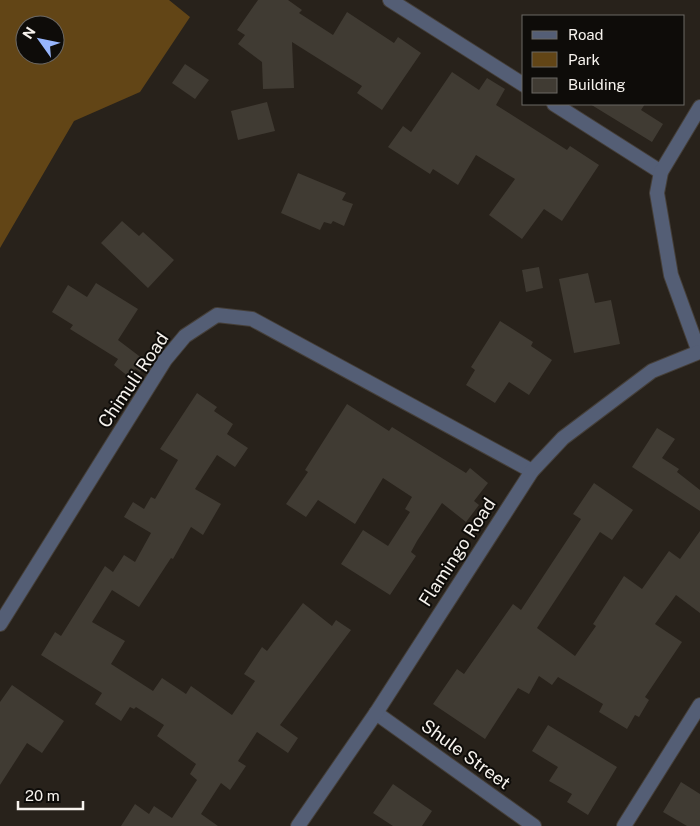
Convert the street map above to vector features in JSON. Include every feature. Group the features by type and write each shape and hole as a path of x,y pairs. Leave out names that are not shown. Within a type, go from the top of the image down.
{"street":[{"path":"390,0 522,84"},
{"path":"556,105 661,172"},
{"path":"700,107 661,172 657,193 671,276 700,352"},
{"name":"Chimuli Road","path":"0,624 166,360 185,336 217,315 252,319 532,471"},
{"name":"Flamingo Road","path":"298,826 376,713 532,471 563,438 652,371 700,352"},
{"path":"624,826 700,704"},
{"name":"Shule Street","path":"376,713 534,826"}],"green space":[{"path":"0,0 169,0 190,17 140,92 74,121 0,248"}],"building":[{"path":"258,0 288,0 302,10 299,13 333,35 347,12 394,43 398,37 421,53 382,110 357,93 362,86 292,42 294,88 263,89 262,62 238,44 245,35 237,30"},
{"path":"185,64 209,80 195,99 172,83"},
{"path":"452,72 479,90 487,78 505,89 496,105 567,150 570,146 599,165 562,221 544,209 522,239 489,215 515,179 476,155 458,185 433,169 430,174 388,147 403,126 411,132"},
{"path":"267,102 275,131 238,140 231,111"},
{"path":"592,105 644,105 641,110 663,124 652,142"},
{"path":"298,173 346,193 342,200 353,204 344,226 333,221 331,224 324,222 320,230 281,213"},
{"path":"122,221 139,236 143,232 174,260 148,288 101,243"},
{"path":"539,267 543,288 526,292 522,270"},
{"path":"588,273 595,303 611,300 620,344 574,353 559,279"},
{"path":"96,283 138,309 118,340 147,362 140,372 135,369 129,377 114,365 118,359 70,329 73,325 52,312 68,285 87,297"},
{"path":"500,321 533,342 531,346 552,360 529,395 509,382 495,403 466,385 475,370 471,367"},
{"path":"197,393 217,407 214,411 233,424 227,434 248,448 235,467 217,455 195,489 221,504 203,535 191,527 173,559 171,558 139,607 112,590 92,622 125,641 111,664 153,691 162,678 186,694 191,686 232,715 255,681 244,674 262,647 267,651 303,603 332,626 336,620 351,630 280,725 298,738 288,753 257,732 238,761 246,766 230,790 221,783 201,814 218,826 121,826 135,804 149,814 154,806 172,818 197,780 190,774 196,764 157,736 164,725 136,707 134,709 130,707 121,721 95,704 102,693 41,655 55,632 61,636 105,566 113,572 124,555 135,562 151,533 124,517 133,502 144,509 151,497 155,499 178,460 160,449"},
{"path":"347,404 389,431 392,427 466,473 470,468 488,483 474,501 479,505 466,522 442,503 411,552 416,556 390,595 341,564 363,530 388,546 410,512 405,509 412,497 383,478 355,524 318,500 306,517 286,504 308,472 305,470"},
{"path":"657,428 675,439 662,458 679,469 677,472 700,490 700,511 632,467"},
{"path":"594,483 633,510 612,540 600,532 537,628 575,656 596,626 593,624 624,576 642,589 669,551 680,559 700,531 700,613 676,595 655,624 682,642 645,697 649,700 639,717 635,715 627,729 599,712 603,704 558,677 552,685 539,676 529,694 518,688 485,739 433,704 457,669 464,674 513,604 521,610 581,519 573,514"},
{"path":"12,685 64,721 42,753 27,743 0,785 0,702"},
{"path":"548,725 617,767 588,815 567,802 572,794 549,781 558,767 532,751"},
{"path":"681,782 700,794 700,826 687,826 663,812"},
{"path":"393,784 432,811 422,826 393,826 373,813"}]}
